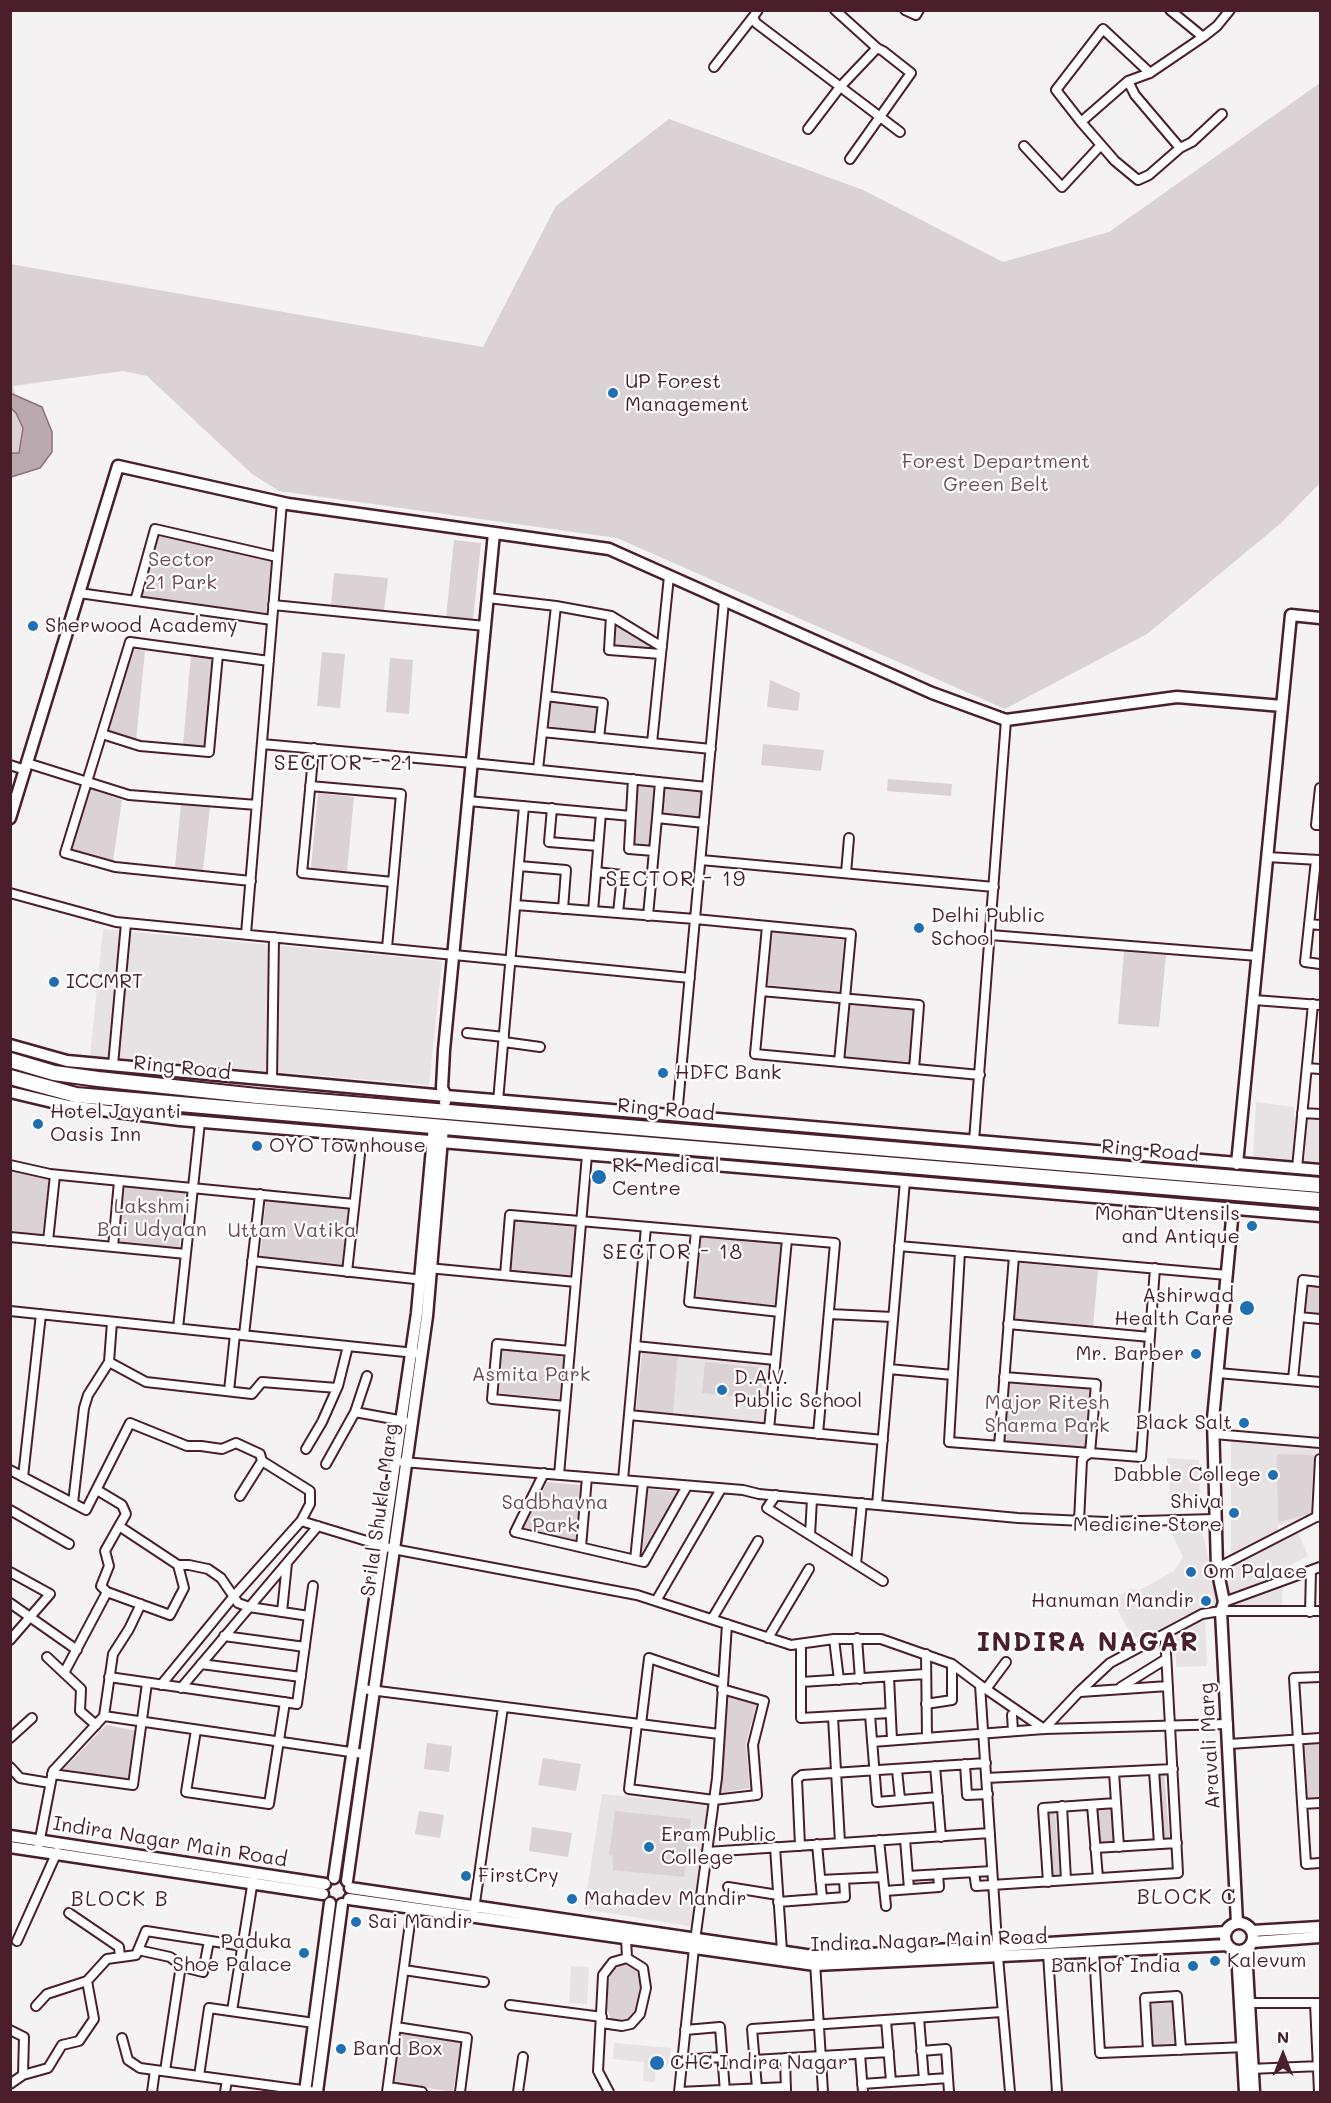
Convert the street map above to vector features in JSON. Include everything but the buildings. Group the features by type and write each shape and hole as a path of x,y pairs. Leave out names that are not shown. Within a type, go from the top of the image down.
{"highway":[{"name":"Ring Road","path":"10,1060 54,1073 257,1096 1320,1185"},
{"name":"Ring Road","path":"10,1077 76,1095 1320,1200"}],"street":[{"path":"835,10 877,48 911,74 850,159"},
{"path":"905,10 916,15 919,10"},
{"path":"1170,10 1203,37"},
{"path":"1081,122 1128,81 1150,74 1203,37 1217,26 1230,10"},
{"path":"714,67 755,14"},
{"path":"755,14 756,24 900,132"},
{"path":"1150,74 1102,29 1056,90 1081,122 1130,176 1138,180 1149,175 1180,148 1192,142 1222,114"},
{"path":"808,129 840,87 877,48"},
{"path":"1128,81 1135,95 1180,148"},
{"path":"1024,146 1062,187 1101,145"},
{"path":"10,818 118,466 282,502 609,549 932,693 1006,720 1177,697 1282,706"},
{"path":"246,934 282,502"},
{"path":"135,601 156,529 277,557"},
{"path":"440,1111 494,533"},
{"path":"652,743 669,576"},
{"path":"79,593 272,620"},
{"path":"488,598 556,606 611,616 662,650"},
{"path":"677,1116 724,601"},
{"path":"273,605 485,626"},
{"path":"538,770 556,606"},
{"path":"1238,1164 1291,615 1320,618"},
{"path":"611,616 609,650 662,650"},
{"path":"251,881 115,867 65,853 130,642 269,661"},
{"path":"102,734 140,746 209,752 218,654"},
{"path":"546,696 603,703 599,738"},
{"path":"974,1141 1006,720"},
{"path":"542,732 711,749"},
{"path":"262,744 707,787"},
{"path":"314,748 302,873 393,882"},
{"path":"10,765 26,766 129,795 257,806"},
{"path":"633,779 629,849 654,851"},
{"path":"648,916 660,782"},
{"path":"310,786 401,794 387,948"},
{"path":"1320,788 1316,825 1320,825"},
{"path":"468,801 631,816"},
{"path":"498,1101 524,806"},
{"path":"552,808 549,842 598,846"},
{"path":"593,911 601,813"},
{"path":"657,818 704,822"},
{"path":"846,873 849,838"},
{"path":"1268,856 1318,860 1316,894 1309,924 1305,962 1320,964"},
{"path":"701,860 994,887"},
{"path":"519,866 566,870 563,909"},
{"path":"596,872 622,875 618,913"},
{"path":"10,893 84,914 126,922 690,978"},
{"path":"516,905 851,934 839,1062"},
{"path":"113,1065 126,922"},
{"path":"1309,924 1320,925"},
{"path":"767,926 755,1054 980,1075"},
{"path":"990,935 1258,956"},
{"path":"272,1080 274,937"},
{"path":"761,991 920,1005 914,1068"},
{"path":"1254,999 1317,1005 1307,1068 1297,1168"},
{"path":"466,1033 540,1047"},
{"path":"10,1045 67,1061 441,1093 498,1101 1320,1170"},
{"path":"1307,1068 1320,1069"},
{"path":"11,1094 69,1106 200,1122 1320,1216"},
{"path":"1302,1113 1320,1114"},
{"path":"178,1328 200,1122"},
{"name":"Srilal Shukla Marg","path":"311,2092 347,1893 359,1753 416,1353 439,1127"},
{"path":"347,1272 362,1136"},
{"path":"559,1475 587,1155"},
{"path":"10,1164 55,1175 354,1204"},
{"path":"48,1240 55,1175"},
{"path":"113,1247 119,1181"},
{"path":"877,1505 904,1181"},
{"path":"244,1335 260,1194"},
{"name":"Aravali Marg","path":"1233,1209 1214,1434 1217,1568 1222,1607 1237,1923"},
{"path":"505,1275 510,1215 835,1243 818,1434"},
{"path":"623,1480 646,1227"},
{"path":"696,1231 688,1302 780,1311"},
{"path":"10,1237 186,1254"},
{"path":"769,1429 787,1239"},
{"path":"899,1246 1227,1275"},
{"path":"960,1252 949,1442 1141,1457 1155,1268"},
{"path":"999,1446 1014,1256"},
{"path":"252,1262 425,1280"},
{"path":"426,1268 576,1282"},
{"path":"1293,1379 1303,1280 1320,1282"},
{"path":"10,1311 416,1353"},
{"path":"23,1477 41,1314"},
{"path":"829,1314 893,1317"},
{"path":"1299,1317 1320,1319"},
{"path":"73,1503 84,1408 88,1395 109,1362 112,1322"},
{"path":"1008,1324 1150,1337"},
{"path":"230,1391 235,1334"},
{"path":"565,1406 492,1399 497,1344 570,1350"},
{"path":"306,1449 322,1422 337,1388 348,1346"},
{"path":"635,1346 775,1360"},
{"path":"109,1362 146,1382 252,1394 262,1382 337,1388"},
{"path":"889,1369 953,1375"},
{"path":"1218,1373 1320,1382"},
{"path":"326,1464 355,1412 366,1376"},
{"path":"1004,1377 1096,1384 1090,1453"},
{"path":"355,1412 406,1421"},
{"path":"629,1415 883,1440"},
{"path":"10,1470 87,1510 130,1423 187,1446 222,1449 236,1443 260,1454 262,1461 310,1491 310,1504 301,1521 234,1596 161,1685"},
{"path":"1214,1434 1320,1443"},
{"path":"1079,1521 1082,1460 1090,1453"},
{"path":"1217,1568 1319,1516 1320,1459"},
{"path":"240,1496 262,1461"},
{"path":"400,1461 722,1488 812,1499 1018,1518 1079,1521 1215,1519"},
{"path":"544,1473 515,1532 644,1562 687,1485"},
{"path":"581,1547 587,1477"},
{"path":"635,1560 643,1482"},
{"path":"657,1601 722,1488"},
{"path":"97,1490 122,1505 126,1514 105,1551 109,1566 101,1586 107,1592 170,1615 184,1588 178,1565"},
{"path":"776,1495 767,1508 883,1581"},
{"path":"810,1535 812,1499"},
{"path":"856,1564 862,1503"},
{"path":"10,1510 69,1544"},
{"path":"301,1521 388,1547 638,1595 791,1646 834,1639 881,1639 952,1664 1044,1729"},
{"path":"119,1526 178,1565 208,1569 221,1578 238,1603 249,1607 309,1616"},
{"path":"181,1688 318,1526"},
{"path":"712,1619 758,1541"},
{"path":"282,1612 287,1562"},
{"path":"1044,1729 1110,1663 1202,1614 1320,1567"},
{"path":"768,1638 809,1569"},
{"path":"1310,1612 1311,1571"},
{"path":"10,1572 50,1593 10,1640"},
{"path":"109,1677 297,1704 313,1586"},
{"path":"64,1673 107,1592"},
{"path":"10,1603 77,1650"},
{"path":"39,1846 53,1770 104,1716 113,1654 141,1604"},
{"path":"1222,1607 1320,1611"},
{"path":"727,1624 714,1800 694,1943 679,2092 757,2088 786,2090 785,2058"},
{"path":"974,1872 975,1886 1178,1873 1165,1634"},
{"path":"224,1636 305,1647"},
{"path":"857,1638 860,1679"},
{"path":"834,1639 838,1680"},
{"path":"801,1644 801,1718 890,1713"},
{"path":"926,1654 927,1737"},
{"path":"47,1657 81,1689 80,1711 96,1725"},
{"path":"649,1658 722,1686 764,1701 753,1745 757,1795 714,1800 628,1789 649,1658"},
{"path":"1120,1688 1166,1659"},
{"path":"1006,1662 983,1687 983,1732 997,1952 1010,2092"},
{"path":"201,1664 301,1677"},
{"path":"926,1704 952,1700 952,1664"},
{"path":"801,1682 926,1674"},
{"path":"889,1677 892,1740"},
{"path":"1320,1677 1294,1678 1306,1864 1320,1863"},
{"path":"52,1774 134,1785 147,1683"},
{"path":"1078,1693 1168,1686"},
{"path":"368,1690 719,1734"},
{"path":"196,1730 186,1792 269,1804 285,1702"},
{"path":"474,1912 503,1707"},
{"path":"870,1715 877,1802 938,1797"},
{"path":"1012,1715 1013,1731"},
{"path":"104,1716 359,1753"},
{"path":"833,1717 840,1843"},
{"path":"10,1738 32,1718"},
{"path":"872,1742 983,1732 1228,1724"},
{"path":"1229,1744 1320,1738"},
{"name":"Srilal Shukla Marg","path":"311,2092 314,2023 328,1890 359,1753"},
{"path":"800,1846 797,1779 802,1775 986,1763"},
{"path":"965,1764 967,1795 988,1794"},
{"path":"935,1766 941,1836"},
{"path":"10,1767 20,1778 50,1784"},
{"path":"986,1778 1173,1769"},
{"path":"897,1770 900,1799"},
{"path":"1154,1770 1158,1845"},
{"path":"1114,1772 1119,1847"},
{"path":"1048,1882 1042,1810 1062,1806 1116,1803"},
{"path":"1302,1804 1320,1803"},
{"path":"1092,1805 1098,1878"},
{"path":"1062,1806 1066,1880"},
{"path":"707,1852 990,1833"},
{"name":"Indira Nagar Main Road","path":"10,1836 55,1854 253,1878"},
{"path":"905,1839 909,1889"},
{"path":"879,1840 886,1905"},
{"path":"17,1941 61,1843"},
{"name":"Indira Nagar Main Road","path":"10,1847 61,1843 328,1890"},
{"path":"1095,1848 1177,1843"},
{"path":"817,1845 822,1898"},
{"path":"775,1847 782,1951"},
{"path":"908,1876 992,1871"},
{"path":"885,1891 939,1887 938,1874"},
{"path":"820,1880 883,1877"},
{"path":"232,2011 253,1878"},
{"path":"728,1887 778,1898 845,1897 844,1879"},
{"path":"328,1890 347,1893"},
{"path":"328,1890 347,1893"},
{"name":"Indira Nagar Main Road","path":"347,1893 815,1960 997,1952 1226,1932"},
{"name":"Indira Nagar Main Road","path":"347,1893 412,1908 474,1912 626,1938 782,1951 815,1960"},
{"path":"412,1908 388,2090 422,2092"},
{"path":"69,1913 119,1947 120,1957"},
{"path":"1243,1943 1226,1940 1226,1932 1237,1923 1247,1925 1243,1943 1248,2069 1245,2092"},
{"name":"Indira Nagar Main Road","path":"1243,1943 1320,1927"},
{"path":"36,2006 47,1994 87,1981 107,1959 136,1955 146,1931 243,1946"},
{"path":"626,1938 627,1958"},
{"name":"Indira Nagar Main Road","path":"997,1952 1048,1954 1320,1938"},
{"path":"138,1950 170,1957 181,1965 203,1972 209,1941"},
{"path":"1243,1943 1249,2002 1247,2047"},
{"path":"1094,1952 1100,2053 1247,2047"},
{"path":"1048,1954 1057,2092"},
{"path":"510,2005 602,2020 622,2026 631,2024 640,2014 645,1988 643,1968 627,1958 613,1962 603,1975 602,2020 598,2071 609,2092"},
{"path":"815,1960 823,2092"},
{"path":"165,2071 181,1965"},
{"path":"404,1970 484,1982"},
{"path":"10,2084 22,2075 48,2068 62,2045 79,2041 94,2019 87,1981"},
{"path":"1148,2051 1145,1998 1177,1996 1181,2050"},
{"path":"1249,2002 1318,2003 1319,2092"},
{"path":"199,2076 209,2008 314,2023"},
{"path":"757,2088 752,2029 1002,2012"},
{"path":"919,2018 924,2080"},
{"path":"886,2020 891,2082"},
{"path":"396,2027 467,2038 460,2092"},
{"path":"685,2030 720,2027 724,2091"},
{"path":"10,2030 24,2037 22,2075"},
{"path":"122,2038 128,2060 140,2068 311,2092"},
{"path":"921,2051 946,2049 949,2092"},
{"path":"754,2060 889,2052"},
{"path":"860,2054 862,2088 891,2082 948,2078"},
{"path":"518,2092 523,2057"},
{"path":"682,2060 722,2057"},
{"path":"1248,2069 1319,2066"},
{"path":"1248,2069 1254,2092"},
{"path":"152,2092 155,2070"},
{"path":"225,2092 227,2080"}],"shaded area":[{"path":"10,393 42,407 52,432 52,452 40,468 11,477 11,453 19,453 23,428 11,408"},
{"path":"103,929 442,961 429,1085 90,1056"},
{"path":"1256,1102 1294,1107 1294,1116 1320,1119 1320,1163 1253,1158"},
{"name":"D.A.V. Public School","path":"678,1356 771,1364 765,1425 673,1415"},
{"path":"1231,1440 1316,1446 1312,1516 1278,1525 1277,1543 1298,1532 1308,1556 1283,1569 1282,1606 1237,1611 1232,1600 1226,1578 1231,1557"},
{"path":"1167,1458 1199,1460 1200,1510 1171,1509"},
{"path":"1167,1523 1198,1523 1221,1606 1198,1615 1183,1616 1168,1626 1133,1639 1112,1599 1131,1589 1140,1590 1174,1571 1183,1557"},
{"path":"1205,1616 1207,1666 1176,1667 1175,1631"},
{"name":"Eram Public College","path":"602,1794 709,1805 695,1927 584,1909"},
{"path":"571,1966 589,1967 587,2004 569,2003"},
{"name":"CHC Indira Nagar","path":"614,2043 671,2048 669,2064 656,2063 655,2082 643,2081 644,2062 613,2059"}],"green space":[{"name":"Forest Department Green Belt","path":"1320,83 1320,483 1280,524 1147,634 1005,709 617,538 279,491 252,474 147,376 123,371 13,386 23,428 19,453 11,453 10,264 483,347 556,206 669,119 863,190 1003,262 1109,232"},
{"name":"Sector 21 Park","path":"159,535 271,561 266,614 142,597"},
{"path":"454,540 481,543 473,620 446,617"},
{"path":"334,573 388,578 384,611 331,605"},
{"path":"616,623 653,649 615,646"},
{"path":"133,649 145,651 136,741 107,732"},
{"path":"322,652 345,654 340,708 317,706"},
{"path":"191,655 213,657 205,747 183,745"},
{"path":"390,658 413,660 409,714 386,712"},
{"path":"770,680 800,693 798,711 767,707"},
{"path":"551,701 599,706 596,732 548,726"},
{"path":"763,744 824,750 821,771 761,765"},
{"path":"888,779 952,784 951,796 887,791"},
{"path":"638,784 701,791 697,819 656,816 652,847 632,846"},
{"path":"90,789 122,800 113,861 71,850"},
{"path":"318,793 354,797 347,871 311,868"},
{"path":"181,804 210,807 203,870 175,867"},
{"path":"773,932 844,940 839,992 767,985"},
{"path":"1124,952 1166,955 1159,1027 1118,1024"},
{"path":"849,1005 913,1010 909,1062 845,1057"},
{"path":"11,1170 49,1179 42,1235 11,1231"},
{"name":"Lakshmi Bai Udyaan","path":"125,1187 185,1193 179,1249 119,1243"},
{"name":"Uttam Vatika","path":"266,1200 348,1209 342,1265 260,1256"},
{"path":"514,1220 577,1225 572,1278 509,1272"},
{"path":"702,1235 782,1243 776,1305 696,1298"},
{"path":"1019,1263 1098,1270 1093,1327 1013,1321"},
{"path":"1306,1286 1320,1287 1320,1315 1304,1314"},
{"name":"Asmita Park","path":"503,1350 564,1357 559,1399 499,1393"},
{"path":"642,1352 678,1356 673,1415 636,1412"},
{"path":"705,1362 764,1368 761,1399 702,1393"},
{"name":"Major Ritesh Sharma Park","path":"1008,1382 1090,1388 1085,1447 1003,1441"},
{"path":"1277,1454 1314,1455 1310,1514 1278,1522"},
{"name":"Sadbhavna Park","path":"547,1482 581,1485 575,1541 523,1529"},
{"path":"648,1489 679,1492 642,1552"},
{"path":"728,1695 757,1702 746,1744 750,1788 721,1793"},
{"path":"106,1725 137,1731 129,1781 63,1770"},
{"path":"427,1743 452,1746 449,1772 424,1769"},
{"path":"1320,1743 1320,1800 1306,1801 1303,1744"},
{"path":"543,1758 581,1764 576,1791 538,1785"},
{"path":"1164,1773 1170,1843 1154,1844 1149,1774"},
{"path":"1114,1807 1117,1846 1095,1848 1092,1809"},
{"path":"419,1811 444,1815 440,1838 415,1834"},
{"path":"615,1811 691,1819 684,1877 613,1870 613,1856 609,1855"},
{"path":"1055,1811 1060,1880 1044,1881 1039,1812"},
{"path":"532,1827 572,1833 568,1857 529,1851"},
{"path":"625,1964 636,1970 641,1983 638,2005 633,2015 627,2022 618,2022 611,2018 607,2010 608,1983 612,1970"},
{"path":"1173,2003 1175,2045 1152,2046 1150,2004"},
{"path":"402,2033 461,2042 453,2092 394,2083"}],"place":[{"name":"UP Forest Management","path":"613,393"},
{"name":"Sherwood Academy","path":"33,626"},
{"name":"Delhi Public School","path":"919,928"},
{"name":"ICCMRT","path":"54,982"},
{"name":"HDFC Bank","path":"663,1073"},
{"name":"Hotel Jayanti Oasis Inn","path":"38,1124"},
{"name":"OYO Townhouse","path":"257,1146"},
{"name":"RK Medical Centre","path":"599,1177"},
{"name":"Mohan Utensils and Antique","path":"1252,1226"},
{"name":"Ashirwad Health Care","path":"1247,1308"},
{"name":"Mr. Barber","path":"1196,1354"},
{"name":"D.A.V. Public School","path":"722,1390"},
{"name":"Black Salt","path":"1244,1423"},
{"name":"Dabble College","path":"1273,1475"},
{"name":"Shiva Medicine Store","path":"1234,1513"},
{"name":"Om Palace","path":"1191,1572"},
{"name":"Hanuman Mandir","path":"1206,1601"},
{"name":"Eram Public College","path":"649,1847"},
{"name":"FirstCry","path":"466,1876"},
{"name":"Mahadev Mandir","path":"572,1899"},
{"name":"Sai Mandir","path":"356,1922"},
{"name":"Paduka Shoe Palace","path":"304,1953"},
{"name":"Kalevum","path":"1215,1961"},
{"name":"Bank of India","path":"1193,1966"},
{"name":"Band Box","path":"341,2049"},
{"name":"CHC Indira Nagar","path":"657,2063"}],"district":[{"name":"SECTOR - 21","path":"344,764"},
{"name":"SECTOR - 19","path":"676,880"},
{"name":"SECTOR - 18","path":"673,1253"},
{"name":"INDIRA NAGAR","path":"1088,1643"},
{"name":"BLOCK C","path":"1187,1898"},
{"name":"BLOCK B","path":"120,1900"}]}
